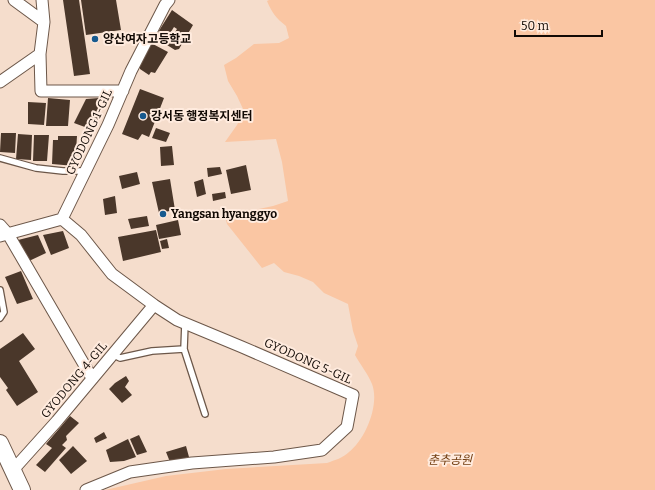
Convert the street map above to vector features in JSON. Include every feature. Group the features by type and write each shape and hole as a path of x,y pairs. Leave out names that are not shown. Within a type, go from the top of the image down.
{"main road":[{"path":"0,443 22,490"}],"street":[{"path":"14,0 44,22"},
{"path":"42,0 44,22 40,54 41,91 123,91"},
{"name":"GYODONG 1-GIL","path":"62,219 108,125 131,71 169,0"},
{"path":"0,82 40,54"},
{"path":"4,235 62,219"},
{"name":"GYODONG 5-GIL","path":"62,219 81,234 112,274 154,305 178,320 354,395 347,427 322,450 274,458 192,463 130,472 86,490"},
{"path":"0,225 4,235 92,378"},
{"name":"GYODONG 4-GIL","path":"13,470 57,421 154,305"}],"lane":[{"path":"0,158 36,168 63,171 85,171"},
{"path":"0,290 4,312 0,318"},
{"path":"185,323 184,349 205,414"},
{"path":"112,354 120,358 152,351 184,349"}],"green space":[{"name":"춘추공원","path":"655,0 655,490 105,490 166,476 226,469 327,463 339,459 347,454 360,439 370,421 374,402 374,392 370,380 355,355 358,346 353,331 348,304 324,293 313,282 284,272 274,263 262,268 227,224 225,216 273,206 288,201 282,162 276,139 225,142 237,125 244,111 228,81 224,65 254,44 279,43 289,38 286,26 273,12 267,1"}],"building":[{"path":"63,0 79,0 90,74 74,76"},
{"path":"81,0 116,0 121,30 86,35"},
{"path":"172,10 193,25 179,49 175,50 167,45 177,29 174,27 164,43 155,37"},
{"path":"151,43 168,52 155,73 151,72 149,75 140,69 140,64"},
{"name":"강서동 행정복지센터","path":"140,89 164,98 149,137 142,134 138,140 122,134"},
{"path":"48,98 70,100 68,126 46,126"},
{"path":"99,98 105,102 93,130 74,123 86,99"},
{"path":"28,102 46,103 44,125 28,124"},
{"path":"156,128 170,133 166,142 152,138"},
{"path":"1,133 16,133 15,153 0,152"},
{"path":"18,134 32,135 31,160 16,159"},
{"path":"34,135 49,135 47,161 33,161"},
{"path":"58,136 77,136 75,166 52,164 53,140 58,140"},
{"path":"172,146 174,165 161,166 160,147"},
{"path":"246,165 251,190 231,194 226,170"},
{"path":"220,167 222,174 208,177 207,168"},
{"path":"137,172 140,184 122,189 119,176"},
{"path":"170,179 175,210 159,213 152,182"},
{"path":"203,179 206,194 197,197 194,182"},
{"path":"225,192 226,198 213,201 212,194"},
{"path":"115,196 117,213 105,215 103,199"},
{"path":"147,216 149,226 131,229 128,219"},
{"path":"178,220 181,235 159,239 156,225"},
{"path":"156,230 161,252 123,261 118,237"},
{"path":"63,231 69,248 51,255 43,235"},
{"path":"38,235 46,253 29,261 18,240"},
{"path":"167,239 169,248 162,249 160,241"},
{"path":"21,271 33,299 17,304 5,277"},
{"path":"23,333 35,349 19,361 38,392 17,406 6,390 8,388 0,377 0,349"},
{"path":"126,376 129,381 125,387 132,395 122,403 109,389"},
{"path":"70,416 79,423 66,436 67,440 62,445 66,448 45,472 36,465 52,448 46,444"},
{"path":"104,432 107,438 96,443 94,438"},
{"path":"139,435 147,452 137,455 130,439"},
{"path":"128,439 136,457 124,461 110,462 106,450"},
{"path":"73,446 87,461 71,474 59,460"},
{"path":"186,446 189,457 170,462 166,452"}],"place":[{"name":"양산여자고등학교","path":"95,39"},
{"name":"강서동 행정복지센터","path":"143,116"},
{"name":"Yangsan hyanggyo","path":"163,214"}]}
